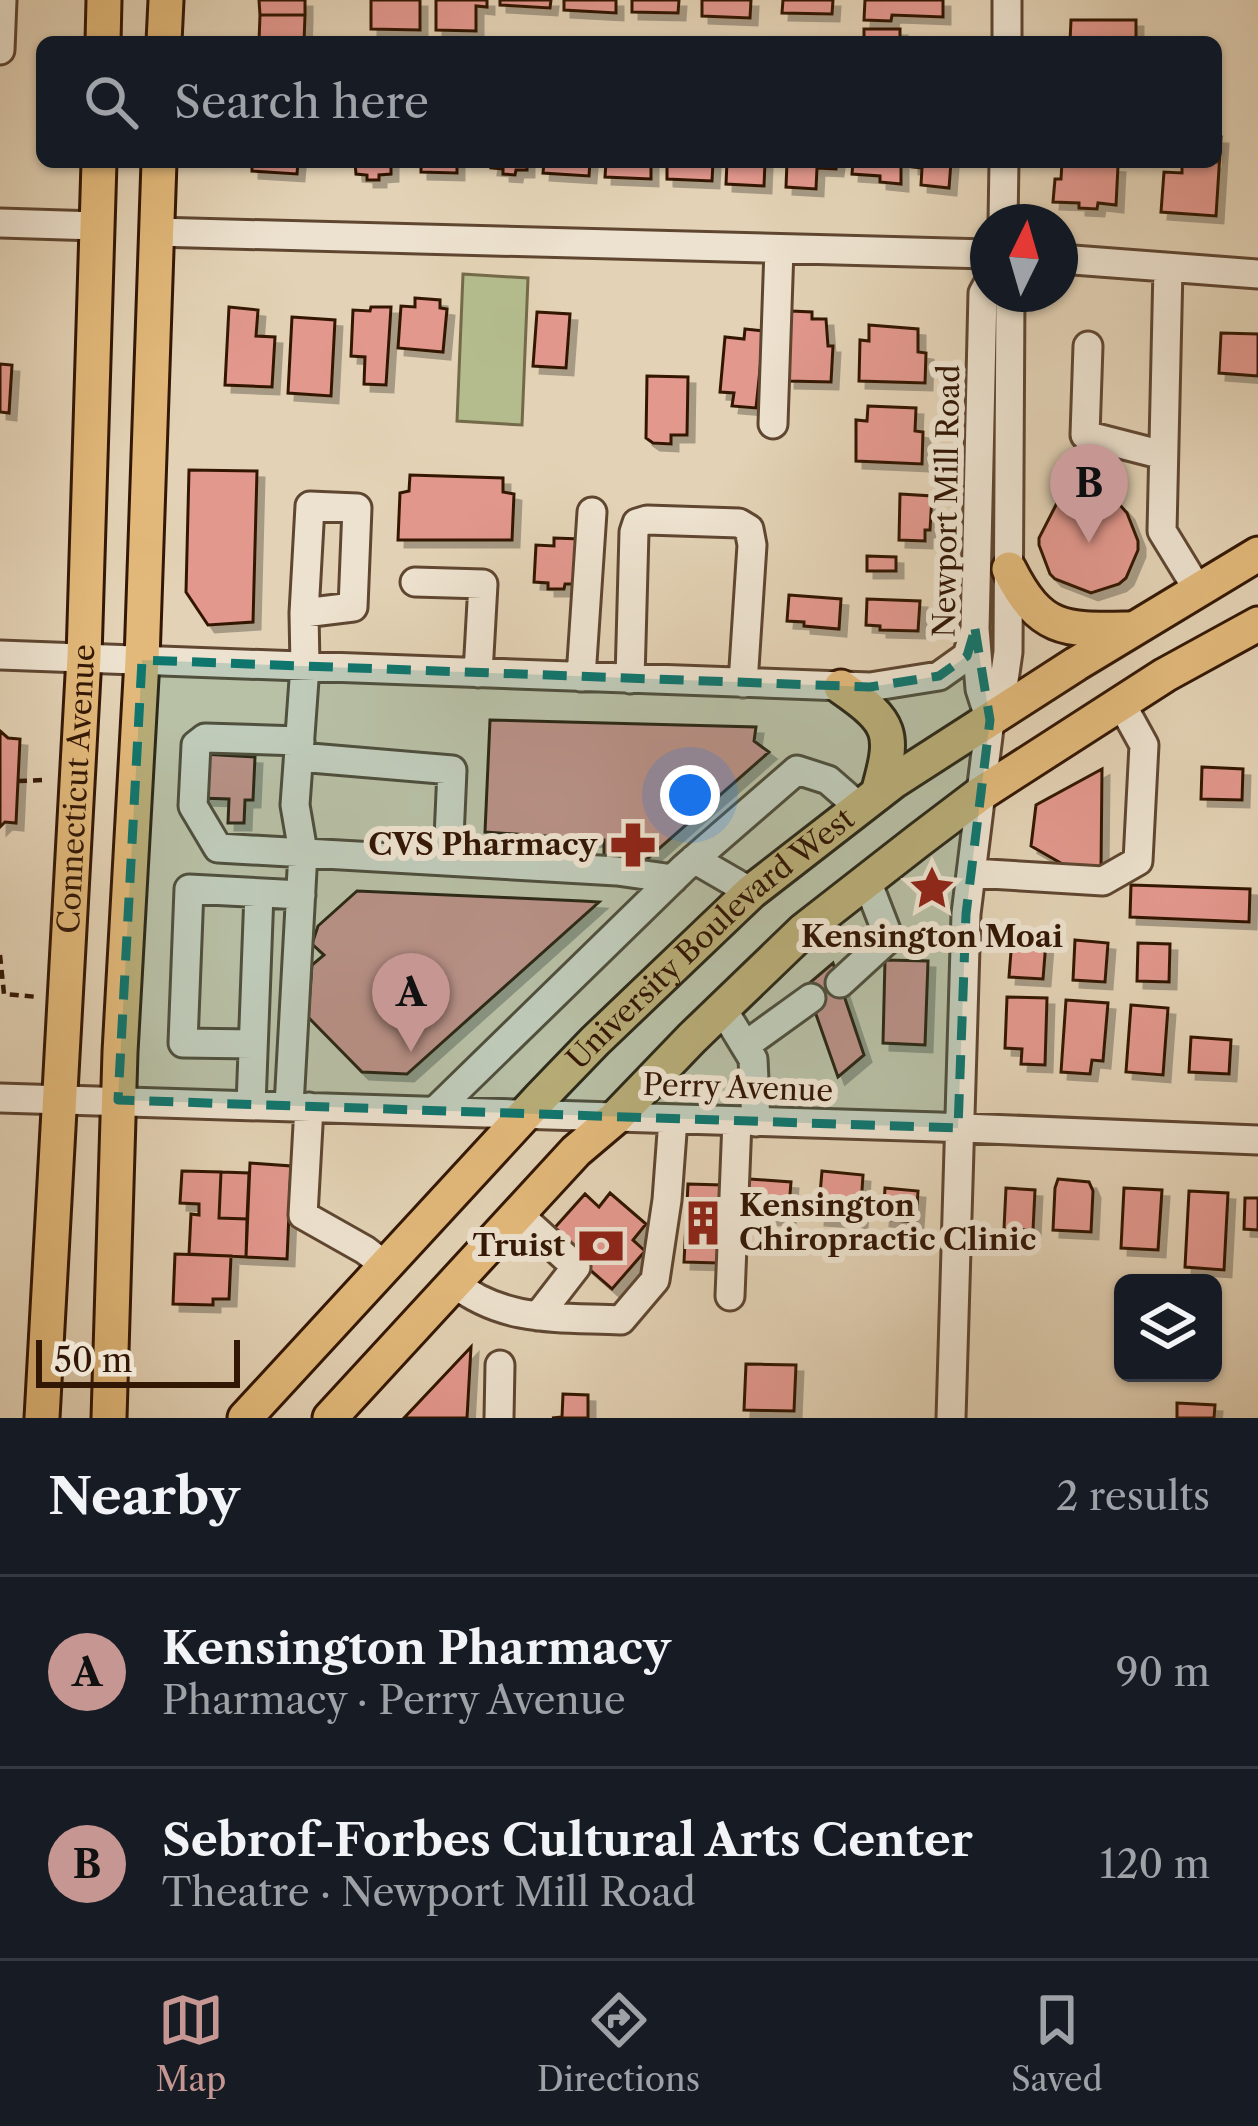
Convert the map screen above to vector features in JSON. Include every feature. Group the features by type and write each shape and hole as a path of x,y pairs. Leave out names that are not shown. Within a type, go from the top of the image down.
{"main road":[{"path":"103,36 104,0"},
{"path":"164,36 166,0"},
{"name":"Connecticut Avenue","path":"42,1418 84,657 99,168"},
{"name":"Connecticut Avenue","path":"110,1418 118,1100 142,660 159,168"},
{"name":"University Boulevard West","path":"245,1418 526,1113 751,892 868,800 1258,554"},
{"path":"1009,569 1024,600 1043,617 1074,630 1134,629"},
{"name":"University Boulevard West","path":"330,1418 576,1151 804,930 980,794 1165,675 1257,633"},
{"path":"841,687 869,706 888,731 889,748 868,800"}],"street":[{"path":"0,50 2,0"},
{"path":"1006,36 1007,0"},
{"path":"1003,204 1004,168"},
{"path":"0,223 97,226"},
{"path":"155,232 970,254"},
{"path":"773,424 779,249"},
{"path":"1078,260 1258,274"},
{"path":"1168,268 1162,531 1198,590"},
{"name":"Newport Mill Road","path":"983,312 975,629 980,689 990,720"},
{"name":"Newport Mill Road","path":"951,1418 966,914 990,720 1003,687 1008,652 1010,312"},
{"path":"1088,346 1085,435 1163,455"},
{"path":"581,677 592,512"},
{"path":"630,679 637,523 740,523 749,529 752,545 743,683"},
{"path":"415,582 483,584 478,673"},
{"path":"304,613 296,805 303,852 299,1106 303,1215 386,1266"},
{"path":"0,655 870,687 939,676 968,656 975,629"},
{"path":"972,873 1102,881 1138,861 1144,746 1121,705"},
{"path":"448,861 452,770 206,737 196,745 193,806 218,848 617,871 673,879"},
{"path":"436,1110 694,859 797,770 868,800"},
{"path":"694,859 751,892"},
{"path":"840,982 889,938 867,881"},
{"path":"254,1044 183,1042 189,890 301,895"},
{"path":"251,1105 259,893"},
{"path":"746,1045 811,998"},
{"path":"722,1008 753,1059 730,1296"},
{"name":"Perry Avenue","path":"0,1098 1258,1140"},
{"path":"454,1283 475,1300 518,1315 621,1320 655,1280 673,1119"},
{"path":"518,1214 576,1267 538,1316"},
{"path":"499,1418 500,1365"}],"path":[{"path":"18,781 45,780"},
{"path":"0,955 4,994 38,997"}],"highlighted area":[{"path":"975,629 990,720 966,914 958,1128 118,1100 142,660 870,687 939,676 967,656"}],"green space":[{"path":"463,274 528,278 522,425 457,421"}],"building":[{"path":"259,0 305,0 305,15 260,15"},
{"path":"371,0 420,0 420,30 371,29"},
{"path":"436,0 487,0 487,7 476,6 476,31 436,30"},
{"path":"500,0 551,0 550,8 500,5"},
{"path":"564,0 616,0 616,13 564,10"},
{"path":"632,0 679,0 678,13 632,12"},
{"path":"702,0 751,0 750,18 702,16"},
{"path":"783,0 833,0 832,14 782,13"},
{"path":"865,0 943,0 943,17 892,15 891,21 864,20"},
{"path":"260,15 305,15 304,36 259,36"},
{"path":"1071,20 1136,20 1136,36 1070,36"},
{"path":"864,29 900,29 900,36 864,36"},
{"path":"252,168 298,168 297,174"},
{"path":"356,168 391,168 391,174 379,175 379,180 356,174"},
{"path":"421,168 457,168 457,173 421,172"},
{"path":"491,168 527,170 516,170 515,175 503,174 503,169"},
{"path":"543,168 590,168 589,176 543,173"},
{"path":"606,168 651,168 651,179 605,177"},
{"path":"667,168 713,168 712,181 667,179"},
{"path":"727,168 765,168 764,186 726,184"},
{"path":"787,168 817,168 816,189 786,187"},
{"path":"852,168 901,168 901,184 880,182 880,176 852,174"},
{"path":"922,168 951,168 949,188 921,185"},
{"path":"1062,168 1118,168 1116,205 1098,203 1097,209 1053,202 1055,179 1061,179"},
{"path":"1182,168 1219,168 1216,216 1161,212 1164,172 1182,173"},
{"path":"415,298 440,300 440,308 447,309 443,352 398,348 401,306 415,307"},
{"path":"229,307 258,310 256,336 275,337 272,387 225,385"},
{"path":"371,307 391,307 386,385 364,384 365,357 351,356 353,310 370,311"},
{"path":"791,311 812,312 812,319 826,319 828,346 833,346 831,382 788,381"},
{"path":"537,312 570,314 566,368 533,366"},
{"path":"292,317 335,320 331,396 288,393"},
{"path":"869,325 918,329 918,352 926,353 925,383 859,381 860,340 869,341"},
{"path":"745,329 764,331 756,408 732,406 734,393 720,392 725,337 744,339"},
{"path":"1221,333 1258,334 1258,376 1219,373"},
{"path":"0,364 12,365 9,413 0,412"},
{"path":"647,376 688,377 687,435 671,435 671,444 646,438"},
{"path":"868,406 916,408 915,431 923,432 922,464 856,461 856,420 867,421"},
{"path":"189,470 257,471 253,622 208,625 186,592"},
{"path":"410,475 503,478 503,492 514,494 512,540 398,540 400,493 409,491"},
{"path":"1086,492 1120,505 1138,541 1126,578 1091,593 1055,579 1039,545 1057,503"},
{"path":"900,494 932,496 925,541 899,540"},
{"path":"554,538 580,539 579,584 548,589 548,583 534,582 536,545 554,546"},
{"path":"867,556 896,557 896,571 867,571"},
{"path":"789,595 841,599 839,629 787,621"},
{"path":"867,599 920,601 918,631 866,625"},
{"path":"490,720 756,727 754,741 769,752 645,861 604,858 604,840 485,832"},
{"path":"0,731 20,739 16,823 5,822 0,827"},
{"path":"202,754 255,757 253,800 245,800 244,823 228,823 229,799 200,798"},
{"path":"1202,767 1243,769 1242,800 1201,799"},
{"path":"1102,769 1101,869 1066,866 1031,846 1036,805"},
{"path":"1131,885 1250,889 1249,922 1130,917"},
{"path":"357,891 599,902 407,1074 362,1072 308,1017 312,965 324,955 312,944 318,926"},
{"path":"1012,939 1046,942 1043,979 1009,977"},
{"path":"1075,940 1108,943 1105,982 1073,980"},
{"path":"1138,943 1170,944 1169,982 1137,981"},
{"path":"885,960 928,961 925,1045 883,1043"},
{"path":"833,963 864,1055 838,1077 806,986"},
{"path":"1007,997 1047,998 1045,1065 1021,1064 1022,1049 1005,1048"},
{"path":"1066,1000 1108,1003 1103,1061 1092,1060 1090,1074 1061,1072"},
{"path":"1131,1005 1168,1008 1163,1075 1126,1072"},
{"path":"1191,1037 1231,1040 1229,1074 1189,1072"},
{"path":"250,1163 291,1166 287,1259 246,1257"},
{"path":"182,1171 221,1172 219,1218 247,1219 246,1257 189,1254 191,1214 199,1215 199,1204 180,1203"},
{"path":"822,1171 863,1175 860,1221 818,1218"},
{"path":"221,1172 249,1173 247,1219 219,1218"},
{"path":"749,1179 791,1182 788,1219 747,1216"},
{"path":"1058,1179 1089,1182 1093,1191 1091,1232 1053,1230"},
{"name":"Kensington Chiropractic Clinic","path":"688,1184 722,1185 719,1263 684,1262"},
{"path":"885,1188 918,1191 916,1222 883,1219"},
{"path":"1006,1188 1035,1190 1033,1230 1004,1229"},
{"path":"1124,1188 1162,1190 1158,1250 1121,1248"},
{"path":"1189,1191 1228,1193 1224,1270 1185,1267"},
{"name":"Truist","path":"610,1193 646,1224 633,1240 645,1251 612,1289 549,1234 585,1194 599,1207"},
{"path":"1245,1198 1258,1198 1258,1230 1244,1229"},
{"path":"175,1254 231,1256 229,1299 213,1299 213,1305 173,1304"},
{"path":"471,1347 467,1418 404,1418"},
{"path":"746,1364 796,1365 794,1411 744,1410"},
{"path":"563,1394 588,1395 588,1418 552,1418 562,1417"},
{"path":"1177,1403 1215,1405 1214,1418 1177,1418"}],"place":[{"name":"Sebrof-Forbes Cultural Arts Center","path":"1089,543"},
{"name":"CVS Pharmacy","path":"633,845"},
{"name":"Kensington Moai","path":"932,888"},
{"name":"Kensington Pharmacy","path":"411,1052"},
{"name":"Kensington Chiropractic Clinic","path":"703,1223"},
{"name":"Truist","path":"601,1246"}]}
